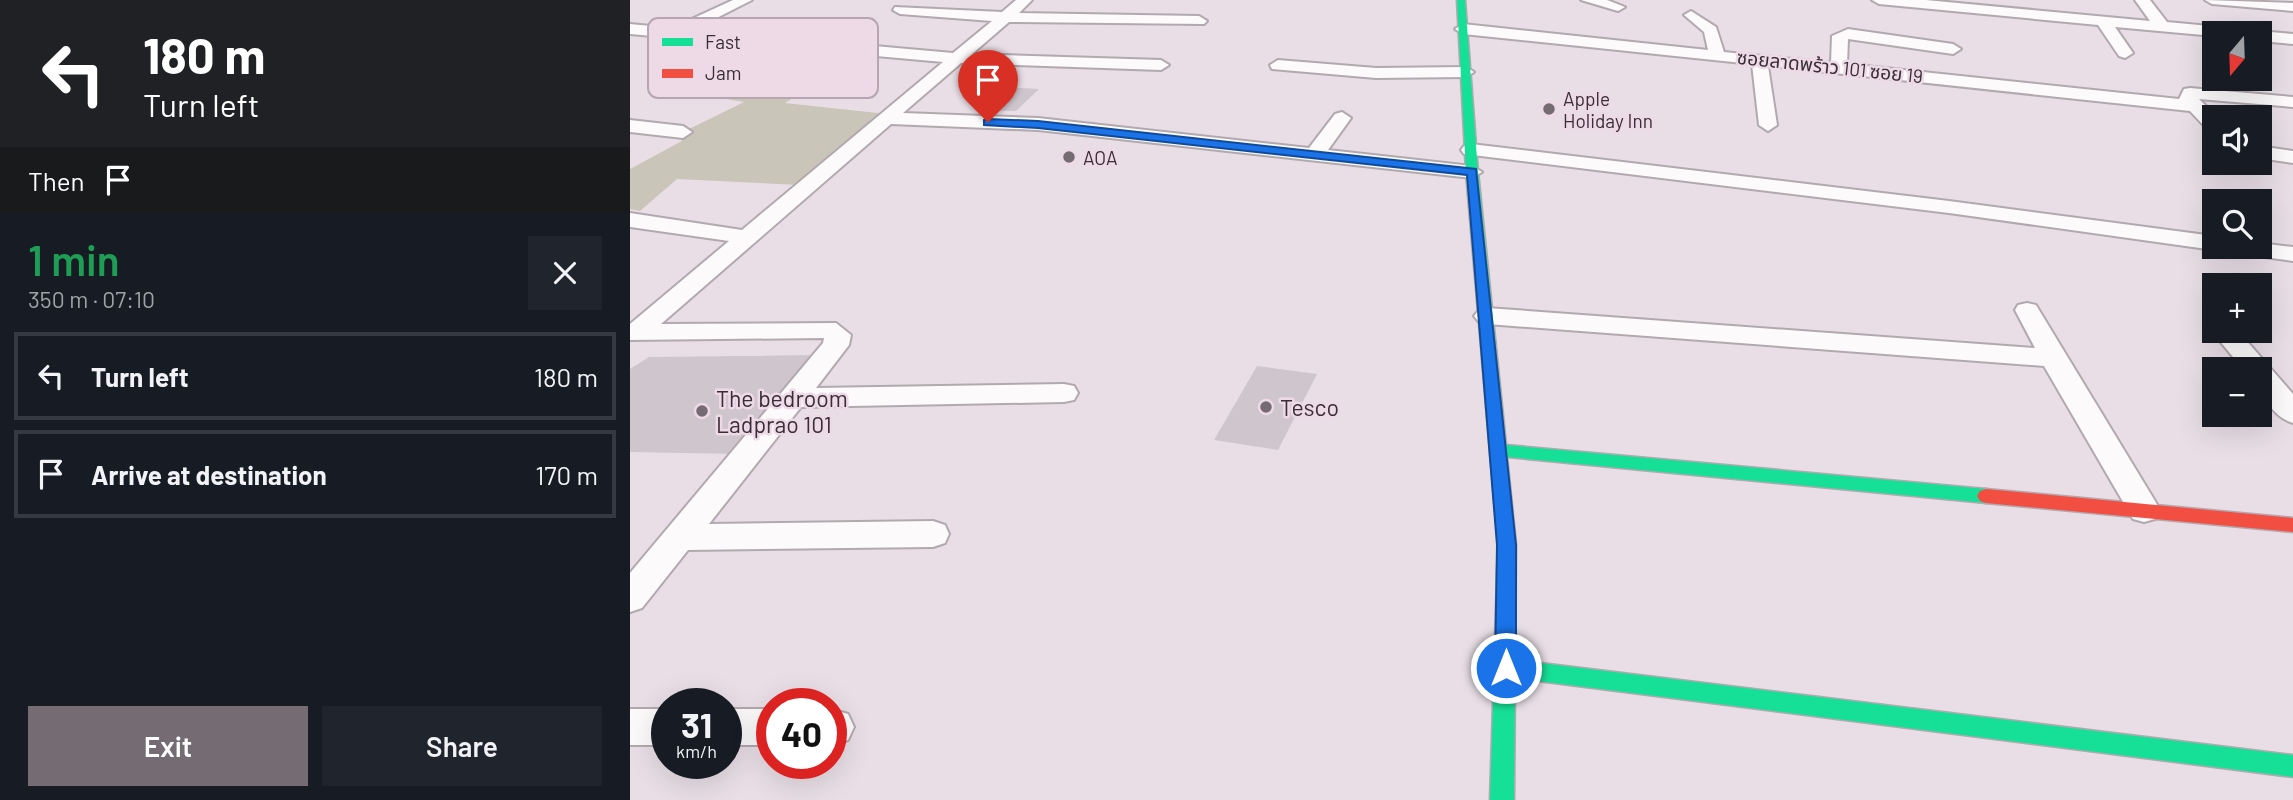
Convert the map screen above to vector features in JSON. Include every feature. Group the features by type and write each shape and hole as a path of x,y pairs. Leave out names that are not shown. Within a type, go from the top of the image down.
{"street":[{"path":"707,18 746,0"},
{"path":"633,332 1025,0"},
{"path":"1461,0 1472,172 1507,545 1502,800"},
{"path":"1588,0 1618,7"},
{"path":"1879,0 1976,5 2202,31"},
{"path":"2142,0 2163,27"},
{"path":"2212,0 2293,7"},
{"path":"900,10 1005,17 1199,21"},
{"path":"1691,15 1711,30 1717,54"},
{"path":"2103,21 2125,53"},
{"path":"630,29 648,30"},
{"name":"ซอยลาดพร้าว 101 ซอย 19","path":"1463,29 1839,66 2196,106"},
{"path":"1839,66 1840,36 1848,34 1953,49"},
{"path":"2272,37 2293,39"},
{"path":"878,51 956,58 1161,65"},
{"path":"1759,58 1768,125"},
{"path":"1279,65 1389,74 1466,72"},
{"path":"2202,112 2187,97 2190,93 2293,102"},
{"path":"888,118 1038,124 1472,172"},
{"path":"1315,154 1342,118"},
{"path":"630,126 683,132"},
{"path":"1471,150 1949,207 2202,241"},
{"path":"2272,154 2293,157"},
{"path":"630,220 746,237"},
{"path":"2272,251 2293,254"},
{"path":"2027,310 2144,510"},
{"path":"1487,316 2053,358"},
{"path":"630,598 836,345 838,335 827,329 633,332"},
{"path":"2235,343 2246,357"},
{"path":"2272,388 2293,413"},
{"path":"793,398 1064,393"},
{"path":"1499,450 2293,525"},
{"path":"680,537 933,534"},
{"path":"1506,668 2293,766"},
{"path":"630,727 651,727"}],"shaded area":[{"path":"720,98 793,98 785,103 887,114 800,185 677,179 640,211 630,209 630,169 682,141 683,132 744,102"}],"building":[{"path":"999,87 1039,89 1016,111 974,110"},
{"name":"The bedroom Ladprao 101","path":"821,355 737,454 630,452 630,369 649,357"},
{"name":"Tesco","path":"1257,366 1317,374 1278,450 1214,440"}],"traffic: fast":[{"path":"1461,0 1472,172 1507,545 1502,800"},
{"path":"1499,450 1986,496"},
{"path":"1506,668 2293,766"}],"traffic: jam":[{"path":"1986,496 2293,525"}],"place":[{"name":"Apple Holiday Inn","path":"1549,109"},
{"name":"AOA","path":"1069,157"},
{"name":"Tesco","path":"1266,407"},
{"name":"The bedroom Ladprao 101","path":"702,411"}],"route":[{"path":"988,122 1038,124 1472,172 1482,251 1507,545 1506,668"}]}
